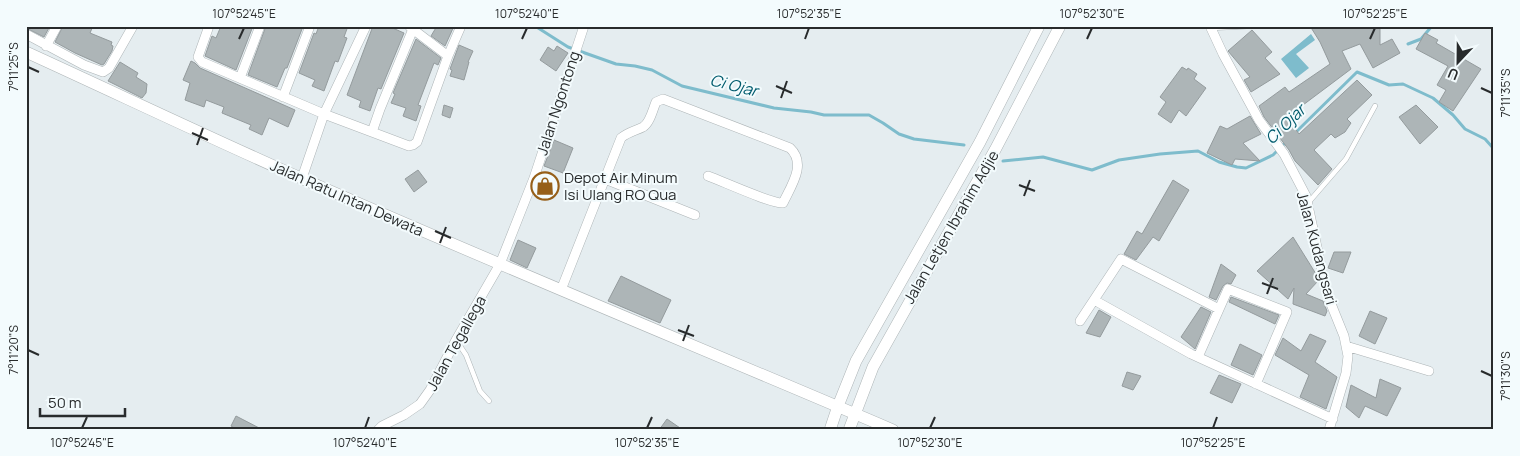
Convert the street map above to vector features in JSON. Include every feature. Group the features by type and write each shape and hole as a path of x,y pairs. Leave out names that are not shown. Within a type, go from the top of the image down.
{"street":[{"path":"46,46 57,26"},
{"path":"26,34 84,65 103,72 109,68 133,26"},
{"path":"209,26 198,57 202,62 324,114 409,146 417,142 448,56 461,26"},
{"path":"240,78 260,26"},
{"path":"283,97 310,26"},
{"path":"302,178 324,114 366,26"},
{"name":"Jalan Letjen Ibrahim Adjie","path":"830,430 856,361 942,212 1039,26"},
{"name":"Jalan Letjen Ibrahim Adjie","path":"849,430 873,367 995,150 1042,57 1060,26"},
{"name":"Jalan Kudangsari","path":"1210,27 1258,120 1279,147 1306,196 1328,294 1344,336 1348,356 1346,373 1329,430"},
{"path":"372,132 412,28 448,56"},
{"name":"Jalan Ngontong","path":"500,264 534,178 584,28"},
{"path":"1026,50 1042,57"},
{"name":"Jalan Ratu Intan Dewata","path":"26,52 302,178 893,430"},
{"path":"561,290 621,138 647,124 656,102 664,99 790,148 795,153 798,161 798,170 783,203 773,201 708,176"},
{"path":"605,179 695,215"},
{"path":"1080,321 1121,259 1219,309"},
{"name":"Jalan Tegallega","path":"378,430 382,426 404,416 420,404 430,390 456,340 500,264"},
{"path":"1198,357 1228,289 1287,312 1256,384"},
{"path":"1094,300 1198,357 1333,419"},
{"path":"1346,346 1429,371"}],"lane":[{"path":"1210,27 1252,26"},
{"path":"1307,204 1346,159 1375,106"},
{"path":"456,340 466,355 480,391 489,401"}],"water":[{"path":"1311,34 1315,40 1296,54 1309,68 1296,78 1281,59"}],"building":[{"path":"26,26 50,26 44,37 26,28"},
{"path":"63,26 93,26 90,33 112,42 112,51 104,64 102,65 75,53 55,42"},
{"path":"221,26 253,26 236,70 205,56 212,36 216,38"},
{"path":"266,26 296,26 302,29 287,68 285,68 277,87 248,75"},
{"path":"319,26 348,26 344,37 347,38 338,62 335,61 324,91 312,86 315,80 299,73 314,33 316,34"},
{"path":"373,26 388,26 404,33 381,89 378,88 370,111 359,107 361,101 347,95"},
{"path":"437,26 454,26 445,46 431,36"},
{"path":"1310,26 1380,26 1380,45 1392,39 1400,53 1373,68 1360,44 1342,51 1351,69 1287,117 1299,134 1357,80 1372,95 1347,119 1351,123 1345,132 1335,138 1331,134 1314,150 1332,169 1318,185 1295,161 1264,117 1259,106 1285,87 1289,92 1330,64"},
{"path":"1252,30 1272,52 1265,58 1280,74 1251,92 1244,80 1250,77 1228,51"},
{"path":"1425,33 1438,40 1436,43 1481,69 1453,111 1439,102 1446,90 1437,85 1448,66 1416,49"},
{"path":"416,39 441,58 438,65 434,63 418,105 421,106 416,121 403,116 406,108 391,103 395,94 393,93"},
{"path":"459,45 473,51 468,62 464,80 450,76 452,70 450,69"},
{"path":"557,46 568,53 556,71 540,60 548,47 554,51"},
{"path":"191,61 200,68 295,110 288,127 269,118 262,135 249,129 251,125 222,113 224,107 206,100 204,107 185,100 190,83 183,80"},
{"path":"120,62 138,73 136,77 147,84 146,93 142,98 108,81"},
{"path":"1182,67 1187,70 1188,68 1197,74 1194,79 1206,88 1186,116 1179,110 1171,123 1158,114 1166,102 1160,97"},
{"path":"444,105 453,108 450,118 442,115"},
{"path":"1416,105 1438,127 1420,144 1399,117"},
{"path":"1250,116 1261,134 1243,143 1260,161 1235,159 1232,165 1207,153 1220,126 1227,129"},
{"path":"554,140 573,148 563,173 544,166"},
{"path":"418,170 427,182 414,192 405,179"},
{"path":"1173,180 1189,190 1159,241 1153,237 1136,260 1124,254 1137,231 1142,234"},
{"path":"1293,237 1316,274 1318,281 1306,294 1323,301 1327,311 1325,316 1293,304 1294,288 1288,299 1257,271"},
{"path":"518,240 536,248 527,268 510,260"},
{"path":"1334,252 1351,252 1343,273 1328,268"},
{"path":"1221,264 1236,275 1231,284 1227,283 1223,286 1216,300 1209,297"},
{"path":"621,276 671,300 660,323 608,301"},
{"path":"1231,297 1279,315 1275,324 1229,302"},
{"path":"1201,307 1211,312 1195,349 1181,337"},
{"path":"1099,310 1111,317 1100,337 1086,333"},
{"path":"1370,311 1387,318 1375,344 1359,336"},
{"path":"1310,334 1326,341 1315,362 1337,377 1326,409 1300,397 1309,375 1275,355 1283,338 1301,351"},
{"path":"1240,344 1262,355 1253,375 1231,365"},
{"path":"1127,372 1141,376 1133,390 1122,386"},
{"path":"1219,375 1241,384 1232,403 1210,393"},
{"path":"1380,379 1401,388 1387,416 1365,406 1359,418 1346,407 1351,385 1376,398"},
{"path":"236,416 263,430 238,430 231,426"},
{"path":"667,419 683,430 659,430"}],"waterway":[{"name":"Ci Ojar","path":"535,26 568,47 616,64 652,70 682,86 774,108 824,115 869,115 899,134 914,139 964,145"},
{"path":"1408,44 1421,39 1432,26"},
{"name":"Ci Ojar","path":"1295,133 1357,72 1389,85 1403,84 1433,98 1453,115 1465,129 1485,139 1494,149"},
{"name":"Ci Ojar","path":"1003,161 1043,157 1092,170 1119,160 1198,151 1219,162 1246,168 1273,155 1287,141"}],"place":[{"name":"Depot Air Minum Isi Ulang RO Qua","path":"545,186"}]}
